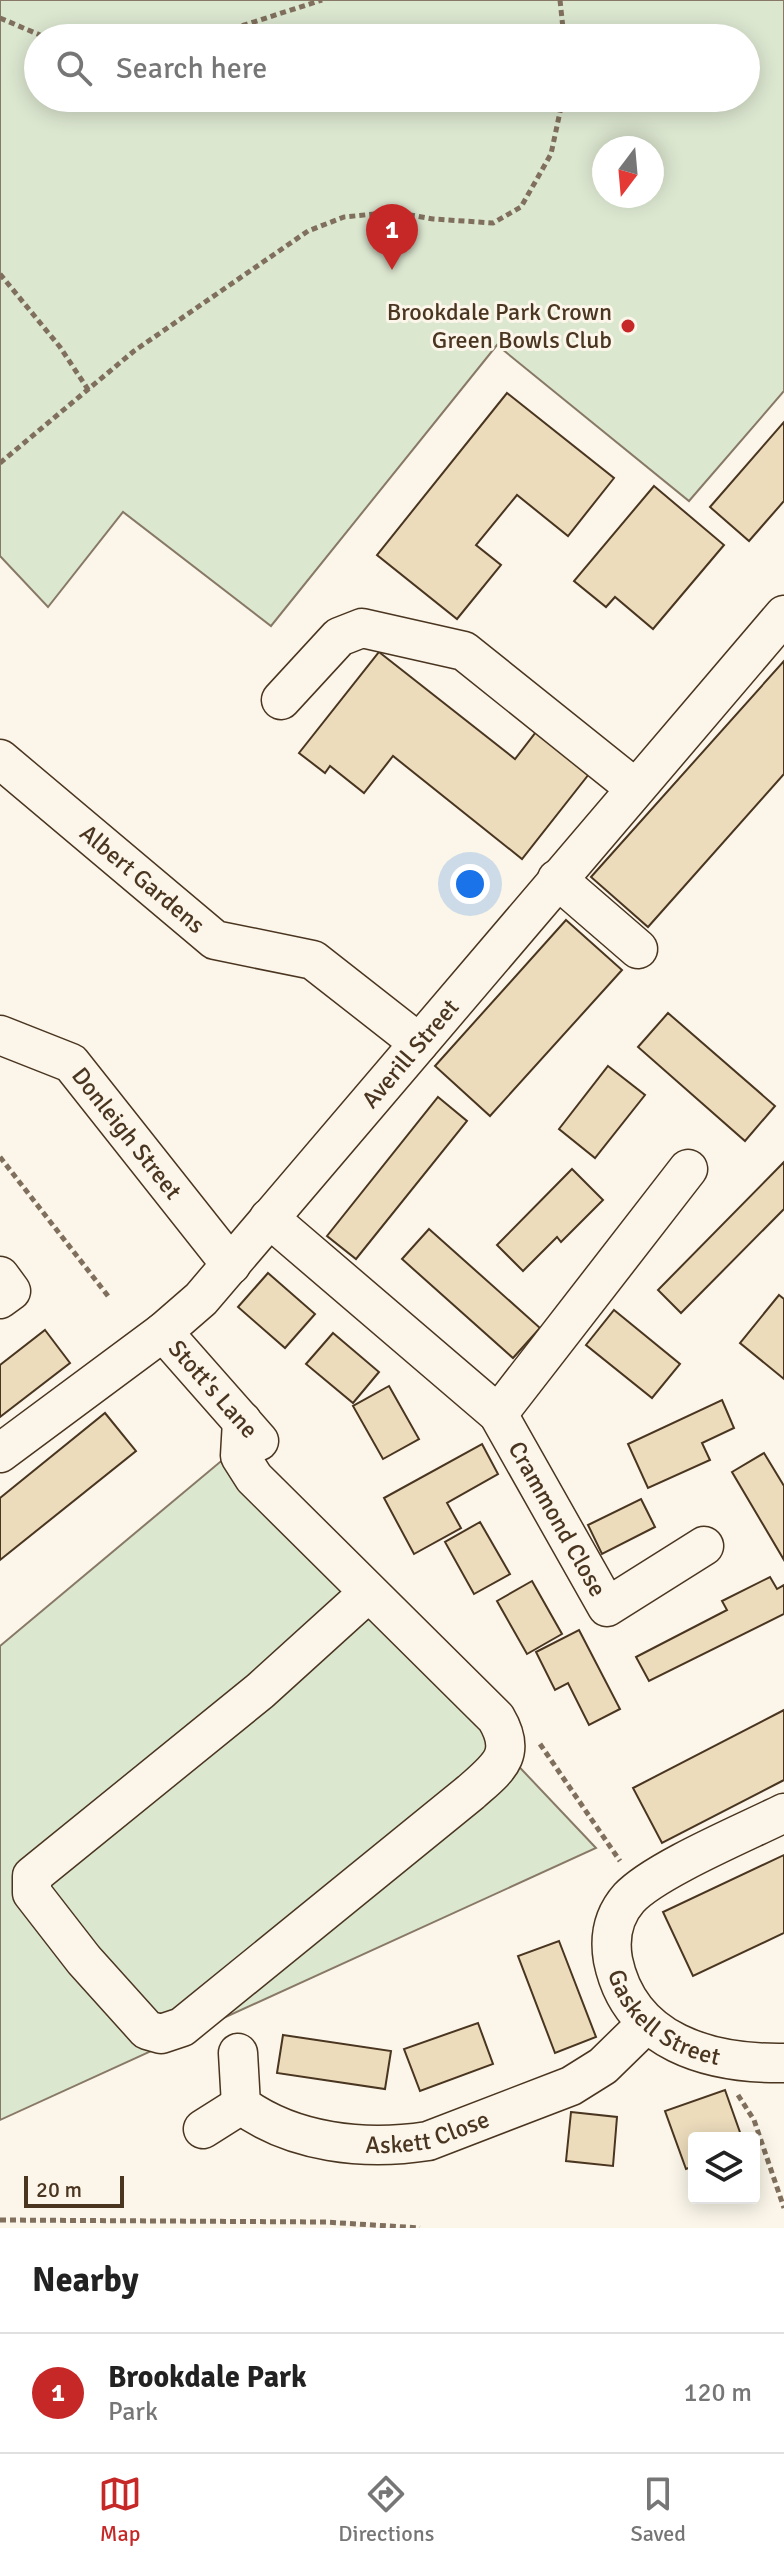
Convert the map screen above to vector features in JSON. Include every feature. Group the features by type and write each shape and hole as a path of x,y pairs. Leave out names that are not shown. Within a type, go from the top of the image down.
{"street":[{"name":"Averill Street","path":"0,1453 163,1332 201,1299 784,615"},
{"path":"281,700 339,637 362,628 464,651 635,788"},
{"name":"Albert Gardens","path":"0,759 215,940 313,960 419,1043"},
{"path":"557,879 638,949"},
{"name":"Donleigh Street","path":"0,1035 71,1063 231,1265"},
{"name":"Crammond Close","path":"498,1414 688,1169"},
{"name":"Crammond Close","path":"269,1218 498,1414 607,1607 704,1546"},
{"path":"0,1276 11,1291 0,1299"},
{"name":"Stott's Lane","path":"163,1332 252,1434 240,1456 254,1478 367,1594"},
{"path":"367,1594 416,1635 496,1718 505,1733 507,1747 503,1760 471,1792 182,2027 161,2034 147,2030 84,1960 32,1893 32,1876 260,1691 367,1594"},
{"name":"Gaskell Street","path":"784,1813 641,1886 617,1916 611,1948 617,1977 646,2024 687,2050 729,2061 784,2063"},
{"name":"Askett Close","path":"241,2105 287,2132 311,2137 386,2145 428,2141 571,2086 603,2066 646,2024"},
{"path":"203,2129 241,2105 238,2053"}],"path":[{"path":"247,24 322,0"},
{"path":"560,0 563,24"},
{"path":"0,18 24,28"},
{"path":"0,463 134,351 308,231 344,217 394,212 433,219 493,223 521,207 551,154 560,112"},
{"path":"0,274 60,347 89,391"},
{"path":"0,1157 108,1296"},
{"path":"729,2061 732,2085 754,2120 784,2208"},
{"path":"0,2220 221,2225 326,2222 420,2228"}],"green space":[{"path":"0,0 784,0 784,391 689,501 497,345 271,626 123,512 48,607 0,556"},
{"path":"226,1457 596,1848 0,2120 0,1646"}],"building":[{"path":"507,393 614,478 568,536 517,495 476,545 501,565 457,619 377,555"},
{"path":"784,422 784,501 749,541 710,507"},
{"path":"654,486 724,545 653,629 615,597 606,607 574,581"},
{"path":"379,652 515,759 536,732 589,774 522,859 393,756 364,793 330,766 325,773 299,753"},
{"path":"784,661 784,774 648,927 591,877"},
{"path":"566,920 622,970 490,1116 435,1066"},
{"path":"668,1013 775,1106 745,1141 638,1047"},
{"path":"608,1066 645,1095 595,1158 559,1129"},
{"path":"438,1097 467,1121 356,1259 327,1236"},
{"path":"784,1162 784,1209 681,1313 658,1290"},
{"path":"572,1169 603,1200 561,1242 557,1237 523,1271 497,1245"},
{"path":"429,1229 540,1328 513,1358 402,1259"},
{"path":"268,1273 315,1314 285,1348 238,1307"},
{"path":"779,1295 784,1299 784,1379 740,1343"},
{"path":"614,1310 680,1364 652,1398 586,1345"},
{"path":"45,1330 70,1363 0,1417 0,1365"},
{"path":"333,1333 379,1372 353,1403 306,1364"},
{"path":"389,1386 419,1439 383,1459 353,1406"},
{"path":"722,1400 734,1428 702,1443 710,1460 648,1488 628,1444"},
{"path":"105,1413 136,1451 0,1560 0,1498"},
{"path":"482,1444 498,1474 447,1503 461,1528 414,1554 384,1498"},
{"path":"764,1453 784,1486 784,1560 732,1472"},
{"path":"641,1499 655,1527 602,1554 588,1525"},
{"path":"480,1522 510,1574 474,1594 445,1542"},
{"path":"770,1577 777,1589 784,1585 784,1614 649,1681 636,1657 727,1610 722,1601"},
{"path":"532,1581 562,1634 527,1654 497,1601"},
{"path":"579,1630 620,1709 589,1725 568,1683 555,1690 536,1652"},
{"path":"784,1710 784,1780 662,1843 633,1788"},
{"path":"784,1855 784,1933 693,1976 663,1912"},
{"path":"559,1941 596,2037 555,2053 518,1956"},
{"path":"478,2023 493,2064 420,2091 404,2049"},
{"path":"283,2035 391,2051 385,2089 277,2073"},
{"path":"725,2090 740,2132 688,2132 686,2169 665,2111"},
{"path":"571,2112 617,2117 613,2166 566,2161"}],"place":[{"name":"Brookdale Park","path":"392,270"},
{"name":"Brookdale Park Crown Green Bowls Club","path":"628,326"}]}
